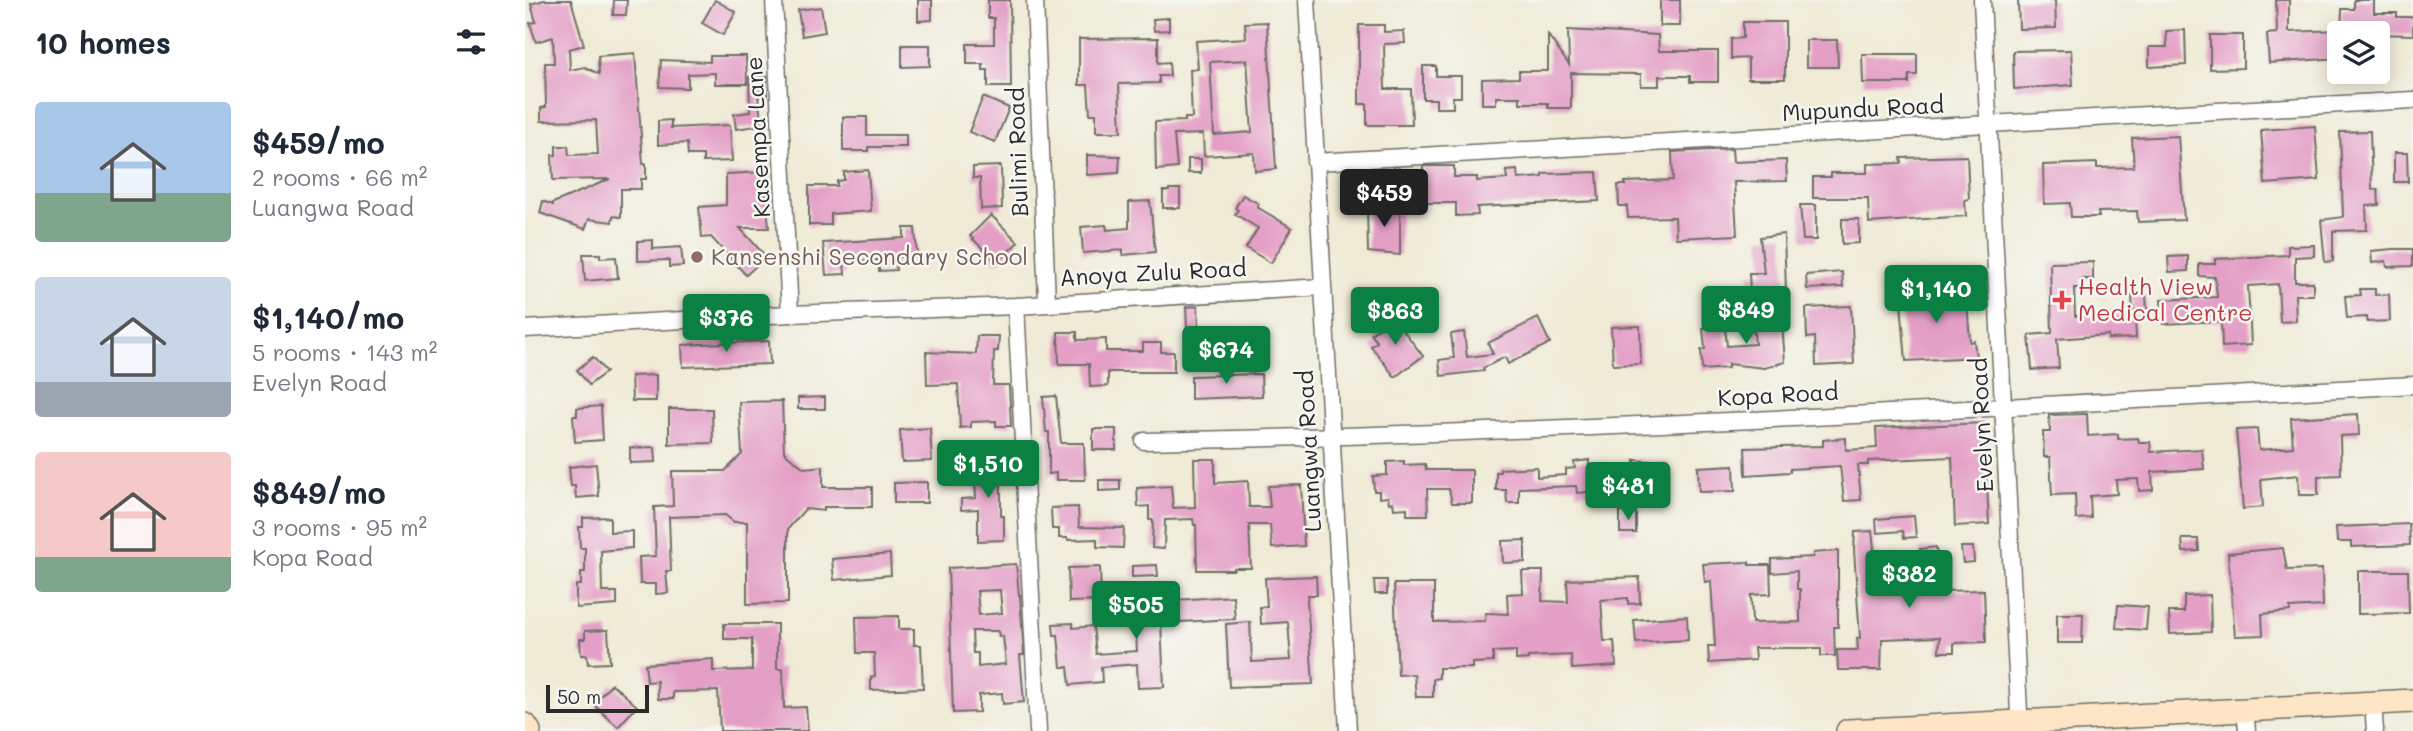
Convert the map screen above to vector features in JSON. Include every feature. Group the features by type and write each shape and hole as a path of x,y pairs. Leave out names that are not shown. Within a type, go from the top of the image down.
{"main road":[{"path":"1848,731 2246,720 2373,703 2413,701"},
{"path":"525,725 529,731"}],"street":[{"name":"Kasempa Lane","path":"774,0 790,314"},
{"name":"Bulimi Road","path":"1035,0 1047,302"},
{"name":"Luangwa Road","path":"1307,0 1348,731"},
{"name":"Evelyn Road","path":"1982,0 2020,726"},
{"name":"Mupundu Road","path":"1315,162 2413,100"},
{"name":"Anoya Zulu Road","path":"525,329 790,314 1016,306 1321,287"},
{"path":"1016,306 1038,731"},
{"name":"Kopa Road","path":"1144,441 1332,438 2413,385"},
{"path":"2373,703 2375,731"}],"building":[{"path":"544,0 571,0 584,45 569,49 570,70 585,67 599,74 598,56 635,53 646,179 641,179 641,189 621,189 621,217 613,216 612,222 589,219 585,229 540,213 543,201 553,205 610,179 553,180 552,155 556,155 556,146 568,146 569,155 598,154 596,120 541,121 541,108 546,107 545,63 554,63 553,37 536,42 530,23 536,22 531,4"},
{"path":"614,0 627,0 626,15 613,15"},
{"path":"715,0 736,12 723,35 702,23"},
{"path":"918,0 932,0 932,20 918,21"},
{"path":"988,0 1010,0 1011,87 988,87 988,70 983,70 983,64 967,64 967,44 994,44 994,18 988,18"},
{"path":"1660,0 1680,0 1680,26 1660,26"},
{"path":"2018,0 2055,0 2056,28 2019,29"},
{"path":"2276,0 2289,0 2289,32 2327,31 2327,59 2269,63 2267,34 2277,33"},
{"path":"2354,0 2374,0 2374,13 2397,13 2397,17 2413,17 2413,35 2390,34 2390,21 2342,21 2342,9 2354,9"},
{"path":"821,7 825,32 802,36 798,10"},
{"path":"1169,18 1169,30 1154,31 1153,19"},
{"path":"1267,22 1276,169 1255,171 1254,153 1204,156 1203,134 1174,135 1177,168 1156,170 1155,122 1185,121 1185,118 1192,118 1190,70 1198,69 1196,41 1246,38 1245,23","holes":["1247,60 1252,132 1214,135 1210,62"]},
{"path":"1743,22 1785,22 1785,79 1748,79 1748,58 1731,59 1731,39 1743,38"},
{"path":"1359,25 1384,25 1384,32 1404,31 1405,43 1384,44 1385,89 1411,89 1412,125 1367,125 1367,104 1359,104"},
{"path":"1568,30 1658,35 1659,51 1718,51 1718,82 1690,82 1690,76 1659,76 1659,86 1641,86 1641,74 1571,73 1571,108 1548,108 1548,103 1520,103 1520,97 1496,97 1496,104 1482,104 1482,79 1519,78 1519,71 1548,71 1548,35 1569,65"},
{"path":"2185,30 2186,65 2149,67 2149,47 2167,47 2166,31"},
{"path":"2210,35 2243,35 2243,68 2210,69"},
{"path":"1158,38 1158,63 1169,62 1170,76 1159,76 1159,83 1119,84 1121,132 1096,132 1096,114 1090,114 1088,85 1079,85 1079,39"},
{"path":"1806,40 1837,40 1838,67 1806,67"},
{"path":"902,45 930,45 930,66 902,67"},
{"path":"2071,50 2073,85 2014,89 2013,51"},
{"path":"1862,54 1917,54 1917,75 1909,75 1909,83 1863,83"},
{"path":"710,56 746,56 747,84 715,84 715,73 688,74 688,88 659,87 661,60 710,62"},
{"path":"1423,66 1436,66 1436,76 1461,76 1461,97 1453,97 1453,108 1436,108 1436,99 1423,99"},
{"path":"749,77 767,77 767,96 758,97 762,125 736,129 734,114 750,112"},
{"path":"983,97 1009,108 995,142 969,132"},
{"path":"843,117 867,117 867,135 906,135 906,147 868,147 868,151 843,151"},
{"path":"671,120 671,128 730,125 732,161 703,162 703,155 688,155 687,143 658,145 658,121"},
{"path":"2315,126 2319,180 2265,184 2261,130"},
{"path":"2370,131 2372,189 2378,189 2379,205 2366,206 2367,230 2333,231 2333,261 2325,262 2321,220 2343,217 2340,132"},
{"path":"2178,136 2184,220 2138,222 2137,211 2098,212 2099,217 2071,217 2070,203 2044,204 2043,165 2097,163 2097,168 2134,167 2132,138"},
{"path":"1732,149 1733,162 1786,160 1787,181 1734,182 1737,235 1676,238 1675,217 1628,218 1627,206 1619,206 1618,185 1625,185 1625,182 1673,180 1672,152"},
{"path":"2394,153 2407,153 2408,182 2394,182"},
{"path":"1087,155 1120,156 1119,173 1087,175"},
{"path":"1967,156 1969,199 1965,200 1966,216 1869,223 1868,198 1813,198 1813,177 1831,177 1831,173 1867,173 1867,164 1902,163 1901,158"},
{"path":"1188,159 1201,159 1201,173 1188,173"},
{"path":"1001,166 1002,208 981,209 980,178 973,178 973,167"},
{"path":"1423,166 1454,166 1454,177 1477,177 1477,181 1507,179 1506,171 1517,170 1518,179 1543,177 1543,174 1597,172 1599,201 1477,207 1478,215 1456,216 1456,203 1423,203"},
{"path":"868,170 871,211 831,214 831,225 809,225 809,186 837,186 837,181 844,180 844,172"},
{"path":"764,172 769,228 740,228 766,257 746,275 711,237 702,238 699,207 726,205 726,174"},
{"path":"1180,189 1180,208 1163,208 1163,191"},
{"path":"1243,195 1259,204 1257,207 1292,228 1271,263 1246,248 1258,228 1235,214 1238,210 1235,208"},
{"path":"1150,201 1155,252 1123,255 1123,250 1083,253 1081,227 1106,225 1107,230 1129,228 1129,202"},
{"path":"1367,204 1400,204 1400,255 1368,252"},
{"path":"1800,205 1816,205 1816,240 1803,240"},
{"path":"991,215 1018,242 997,263 970,236"},
{"path":"1842,219 1859,219 1859,243 1842,244"},
{"path":"904,228 915,228 917,256 895,257 896,270 879,271 878,260 844,262 845,274 826,275 823,243 904,238"},
{"path":"1784,234 1786,290 1750,291 1749,273 1764,273 1760,237"},
{"path":"653,240 653,249 681,247 683,266 669,267 669,260 638,261 638,241"},
{"path":"2314,245 2314,256 2295,257 2295,282 2313,282 2313,295 2295,295 2296,321 2280,322 2278,284 2248,286 2251,345 2222,347 2221,321 2163,324 2161,300 2217,297 2215,277 2199,276 2199,264 2215,264 2215,259 2288,255 2288,246"},
{"path":"2413,249 2413,266 2387,267 2386,261 2372,263 2371,251"},
{"path":"583,254 600,254 600,258 616,257 618,278 585,281"},
{"path":"2188,256 2188,271 2169,272 2168,257"},
{"path":"2093,262 2093,279 2081,279 2081,288 2074,288 2075,316 2135,314 2136,338 2108,339 2108,335 2057,339 2059,368 2032,370 2029,335 2052,333 2050,263"},
{"path":"1842,272 1843,287 1807,289 1806,275"},
{"path":"1966,287 1970,342 1974,341 1976,357 1906,361 1900,292"},
{"path":"2360,289 2375,289 2375,295 2389,294 2390,321 2367,322 2367,317 2347,318 2345,296 2361,295"},
{"path":"2146,295 2147,310 2133,311 2132,296"},
{"path":"1198,306 1200,349 1188,349 1186,307"},
{"path":"1851,306 1854,364 1816,366 1815,337 1807,338 1806,308"},
{"path":"1781,310 1785,362 1764,368 1728,364 1728,368 1702,370 1701,350 1705,349 1703,328 1725,327 1727,346 1755,344 1753,323 1759,322 1760,312"},
{"path":"1393,317 1423,356 1395,377 1371,346 1377,342 1371,334"},
{"path":"1538,318 1550,343 1508,364 1505,357 1483,368 1484,371 1441,376 1439,360 1454,358 1451,334 1464,332 1467,357 1493,354 1488,343"},
{"path":"1640,326 1641,364 1613,365 1611,327"},
{"path":"1058,332 1077,332 1077,340 1106,339 1106,351 1143,351 1143,343 1161,343 1161,352 1174,352 1174,372 1108,372 1108,386 1090,387 1089,364 1059,364"},
{"path":"977,336 999,336 998,351 994,351 993,385 1009,385 1011,426 996,426 996,421 971,422 971,427 960,428 958,384 927,385 926,352 976,354"},
{"path":"769,341 770,364 683,367 682,345"},
{"path":"593,357 606,372 589,385 577,370"},
{"path":"1261,374 1262,396 1191,399 1191,376"},
{"path":"656,375 656,401 632,401 631,376"},
{"path":"1056,396 1061,443 1084,443 1085,480 1056,480 1056,473 1049,474 1049,432 1046,432 1043,397"},
{"path":"825,397 825,409 798,409 798,398"},
{"path":"782,401 784,452 804,468 823,466 823,487 872,487 872,507 824,507 824,511 805,509 788,529 788,603 747,604 747,522 734,522 725,515 669,517 671,571 666,571 668,593 656,594 656,584 640,584 639,557 656,556 654,507 673,506 672,471 725,471 742,454 739,402"},
{"path":"601,406 603,440 575,442 573,416 577,416 577,408"},
{"path":"669,409 712,409 713,443 669,444"},
{"path":"2087,414 2088,436 2118,434 2118,439 2138,438 2139,442 2150,442 2151,452 2202,449 2204,469 2152,472 2153,490 2139,491 2138,479 2116,480 2117,494 2090,496 2091,518 2076,519 2075,494 2052,495 2050,457 2044,457 2043,432 2050,432 2049,415"},
{"path":"2358,414 2359,435 2340,436 2341,475 2318,476 2318,495 2299,495 2298,475 2261,479 2263,507 2243,509 2236,430 2257,429 2259,450 2293,447 2291,418"},
{"path":"1984,423 1989,524 1955,526 1952,457 1868,461 1868,465 1858,465 1861,500 1844,501 1840,466 1746,475 1745,448 1823,446 1823,440 1846,438 1846,450 1877,448 1876,428"},
{"path":"930,428 932,461 902,462 900,430"},
{"path":"1093,429 1116,429 1116,450 1093,450"},
{"path":"655,447 656,462 630,463 630,448"},
{"path":"1001,458 1001,516 1004,516 1004,540 978,541 978,509 961,510 961,499 976,498 974,459"},
{"path":"1194,459 1215,459 1215,483 1248,481 1249,507 1270,507 1268,486 1301,485 1304,546 1272,548 1270,525 1249,525 1251,568 1197,570 1196,525 1193,519 1165,520 1164,549 1152,548 1153,520 1149,520 1149,506 1138,507 1137,488 1171,486 1173,508 1195,507"},
{"path":"1589,460 1589,466 1601,465 1602,486 1588,487 1588,492 1577,493 1576,486 1519,488 1519,503 1507,503 1506,490 1496,490 1496,472 1500,472 1500,469 1537,467 1537,477 1566,475 1566,469 1575,468 1574,462"},
{"path":"1635,460 1669,463 1667,494 1633,491"},
{"path":"1404,461 1404,465 1425,464 1426,470 1472,470 1472,503 1452,503 1449,489 1427,489 1428,515 1407,515 1407,508 1394,509 1393,502 1389,503 1388,497 1379,498 1379,491 1374,491 1373,476 1387,475 1387,462"},
{"path":"596,464 599,496 576,498 575,486 571,486 569,467"},
{"path":"1734,465 1735,491 1699,492 1698,467"},
{"path":"1099,480 1120,480 1120,490 1099,491"},
{"path":"927,482 927,503 894,503 894,483"},
{"path":"1078,507 1079,527 1124,528 1123,548 1097,547 1097,539 1059,538 1059,529 1052,529 1051,508"},
{"path":"1620,512 1636,512 1636,533 1620,533"},
{"path":"1914,516 1916,537 1904,538 1903,531 1877,533 1876,519"},
{"path":"610,517 610,532 632,531 632,548 601,551 602,592 617,592 617,605 576,608 576,585 581,585 581,572 585,572 585,548 580,548 579,527 583,527 583,518"},
{"path":"2409,524 2410,545 2351,547 2351,542 2337,542 2336,527"},
{"path":"1872,531 1879,590 1925,589 1920,549 1936,547 1941,591 1984,590 1986,642 1954,643 1954,652 1939,652 1940,637 1882,639 1881,670 1838,670 1837,650 1858,650 1857,638 1860,638 1855,532"},
{"path":"2182,539 2198,539 2199,551 2183,552"},
{"path":"1525,540 1525,562 1503,563 1502,541"},
{"path":"1961,547 1973,547 1974,562 1963,563"},
{"path":"2283,548 2287,570 2322,569 2323,606 2290,608 2290,611 2262,614 2263,635 2235,636 2228,553"},
{"path":"1838,551 1838,627 1834,627 1835,656 1821,656 1821,649 1814,648 1754,648 1755,660 1709,663 1708,646 1715,646 1711,581 1705,582 1703,564 1749,562 1749,565 1770,565 1771,594 1751,595 1752,623 1800,622 1797,571 1772,573 1772,559 1813,557 1813,553"},
{"path":"890,554 891,575 834,580 832,559"},
{"path":"1016,564 1024,655 1020,655 1024,702 1003,704 1002,693 979,695 979,712 953,713 948,568","holes":["1000,590 1002,613 979,615 977,591","972,631 998,631 999,636 1003,636 1006,664 978,667 978,653 973,653"]},
{"path":"1157,565 1158,576 1132,577 1132,566"},
{"path":"1100,567 1101,601 1069,602 1068,568"},
{"path":"1522,571 1543,571 1542,601 1568,602 1567,580 1639,577 1640,603 1628,604 1628,598 1601,600 1604,641 1614,641 1616,666 1572,669 1571,655 1516,660 1516,651 1493,652 1493,662 1472,663 1472,668 1439,668 1439,678 1433,679 1433,697 1416,697 1414,674 1398,675 1394,584 1434,584 1434,622 1485,621 1486,613 1508,614 1507,594 1523,593"},
{"path":"2358,571 2408,571 2409,613 2358,614"},
{"path":"1316,576 1317,595 1308,595 1307,600 1313,684 1229,687 1226,624 1250,622 1252,662 1291,660 1288,622 1261,624 1260,607 1267,606 1265,578"},
{"path":"1374,580 1387,580 1387,594 1375,594"},
{"path":"2210,595 2211,632 2170,634 2169,612 2184,612 2184,596"},
{"path":"1233,596 1235,619 1161,623 1164,687 1138,688 1137,664 1101,667 1102,682 1070,685 1068,667 1061,667 1058,635 1054,635 1053,624 1073,623 1073,628 1093,626 1096,654 1137,651 1135,618 1149,617 1148,602"},
{"path":"2118,605 2148,607 2146,630 2116,628"},
{"path":"2057,614 2083,614 2082,643 2057,643"},
{"path":"899,616 899,629 914,629 914,645 921,645 923,688 871,690 871,677 875,676 874,653 857,653 856,617"},
{"path":"1687,616 1688,640 1636,643 1634,620"},
{"path":"724,624 777,624 777,669 783,669 784,708 806,707 808,731 720,731 718,691 673,692 673,699 658,699 657,681 647,682 645,664 713,659 713,671 752,670 752,639 724,639"},
{"path":"608,630 610,663 588,664 587,655 581,655 580,639 585,639 585,631"},
{"path":"612,684 637,706 618,727 593,704"}],"place":[{"name":"Kansenshi Secondary School","path":"697,257"},
{"name":"Health View Medical Centre","path":"2062,300"}]}
